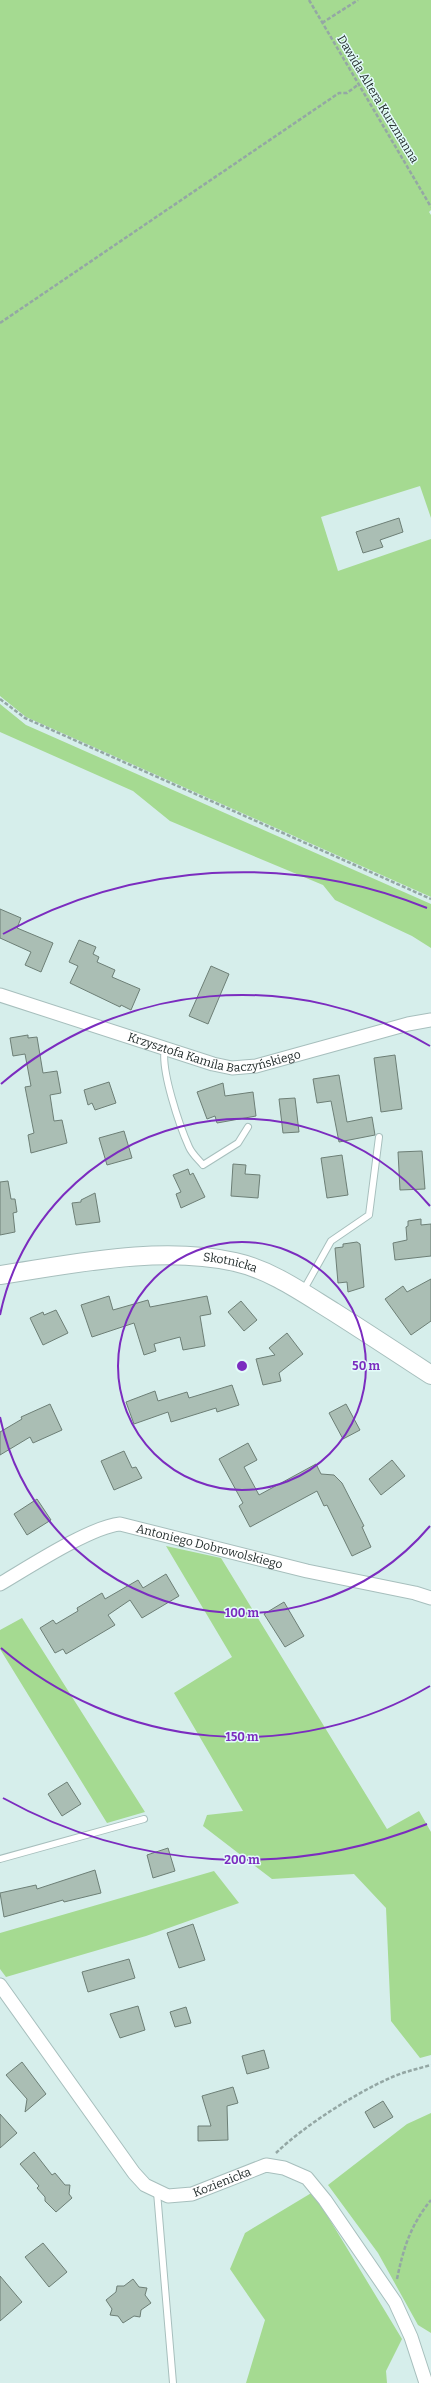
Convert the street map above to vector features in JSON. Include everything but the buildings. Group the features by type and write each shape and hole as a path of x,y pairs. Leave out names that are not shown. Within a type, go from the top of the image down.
{"main road":[{"name":"Skotnicka","path":"0,1275 68,1265 170,1255 235,1262 265,1273 302,1292 431,1374"}],"street":[{"name":"Krzysztofa Kamila Baczyńskiego","path":"0,995 213,1064 232,1068 256,1066 408,1024 431,1020"},
{"name":"Antoniego Dobrowolskiego","path":"0,1584 76,1541 109,1525 120,1524 307,1570 415,1593 431,1598"},
{"name":"Kozienicka","path":"0,1985 134,2173 145,2185 168,2196 192,2194 266,2165 284,2168 307,2178 325,2200 395,2302 411,2337 426,2383"}],"lane":[{"path":"165,1048 163,1058 170,1089 190,1148 203,1165 238,1143 248,1127"},
{"path":"302,1292 331,1241 369,1215 379,1137"},
{"path":"0,1858 144,1819"},
{"path":"157,2192 173,2383"}],"path":[{"name":"Dawida Altera Kurzmanna","path":"309,0 431,207"},
{"path":"322,23 358,0"},
{"path":"0,323 339,92 347,93 359,84"},
{"path":"0,699 32,722 431,899"},
{"path":"266,2165 285,2144 317,2121 390,2078 431,2065"},
{"path":"395,2302 396,2285 408,2235 418,2215 431,2200"}],"green space":[{"path":"0,0 431,0 431,210 429,212 431,215 431,518 420,486 321,517 338,571 431,539 431,897 26,717 0,696"},
{"path":"0,704 26,725 431,904 431,948 412,936 335,900 323,885 170,821 133,791 0,732"},
{"path":"166,1546 221,1558 387,1829 419,1811 431,1832 431,2055 420,2058 391,2021 386,1908 354,1874 272,1879 203,1826 207,1815 243,1811 174,1693 232,1657"},
{"path":"22,1618 145,1812 107,1823 0,1649 0,1630"},
{"path":"214,1871 239,1903 146,1936 6,1977 0,1969 0,1933"},
{"path":"431,2113 431,2333 418,2325 378,2253 328,2185 407,2124"},
{"path":"313,2192 402,2339 386,2371 387,2383 246,2383 265,2320 230,2269 245,2233"}]}
